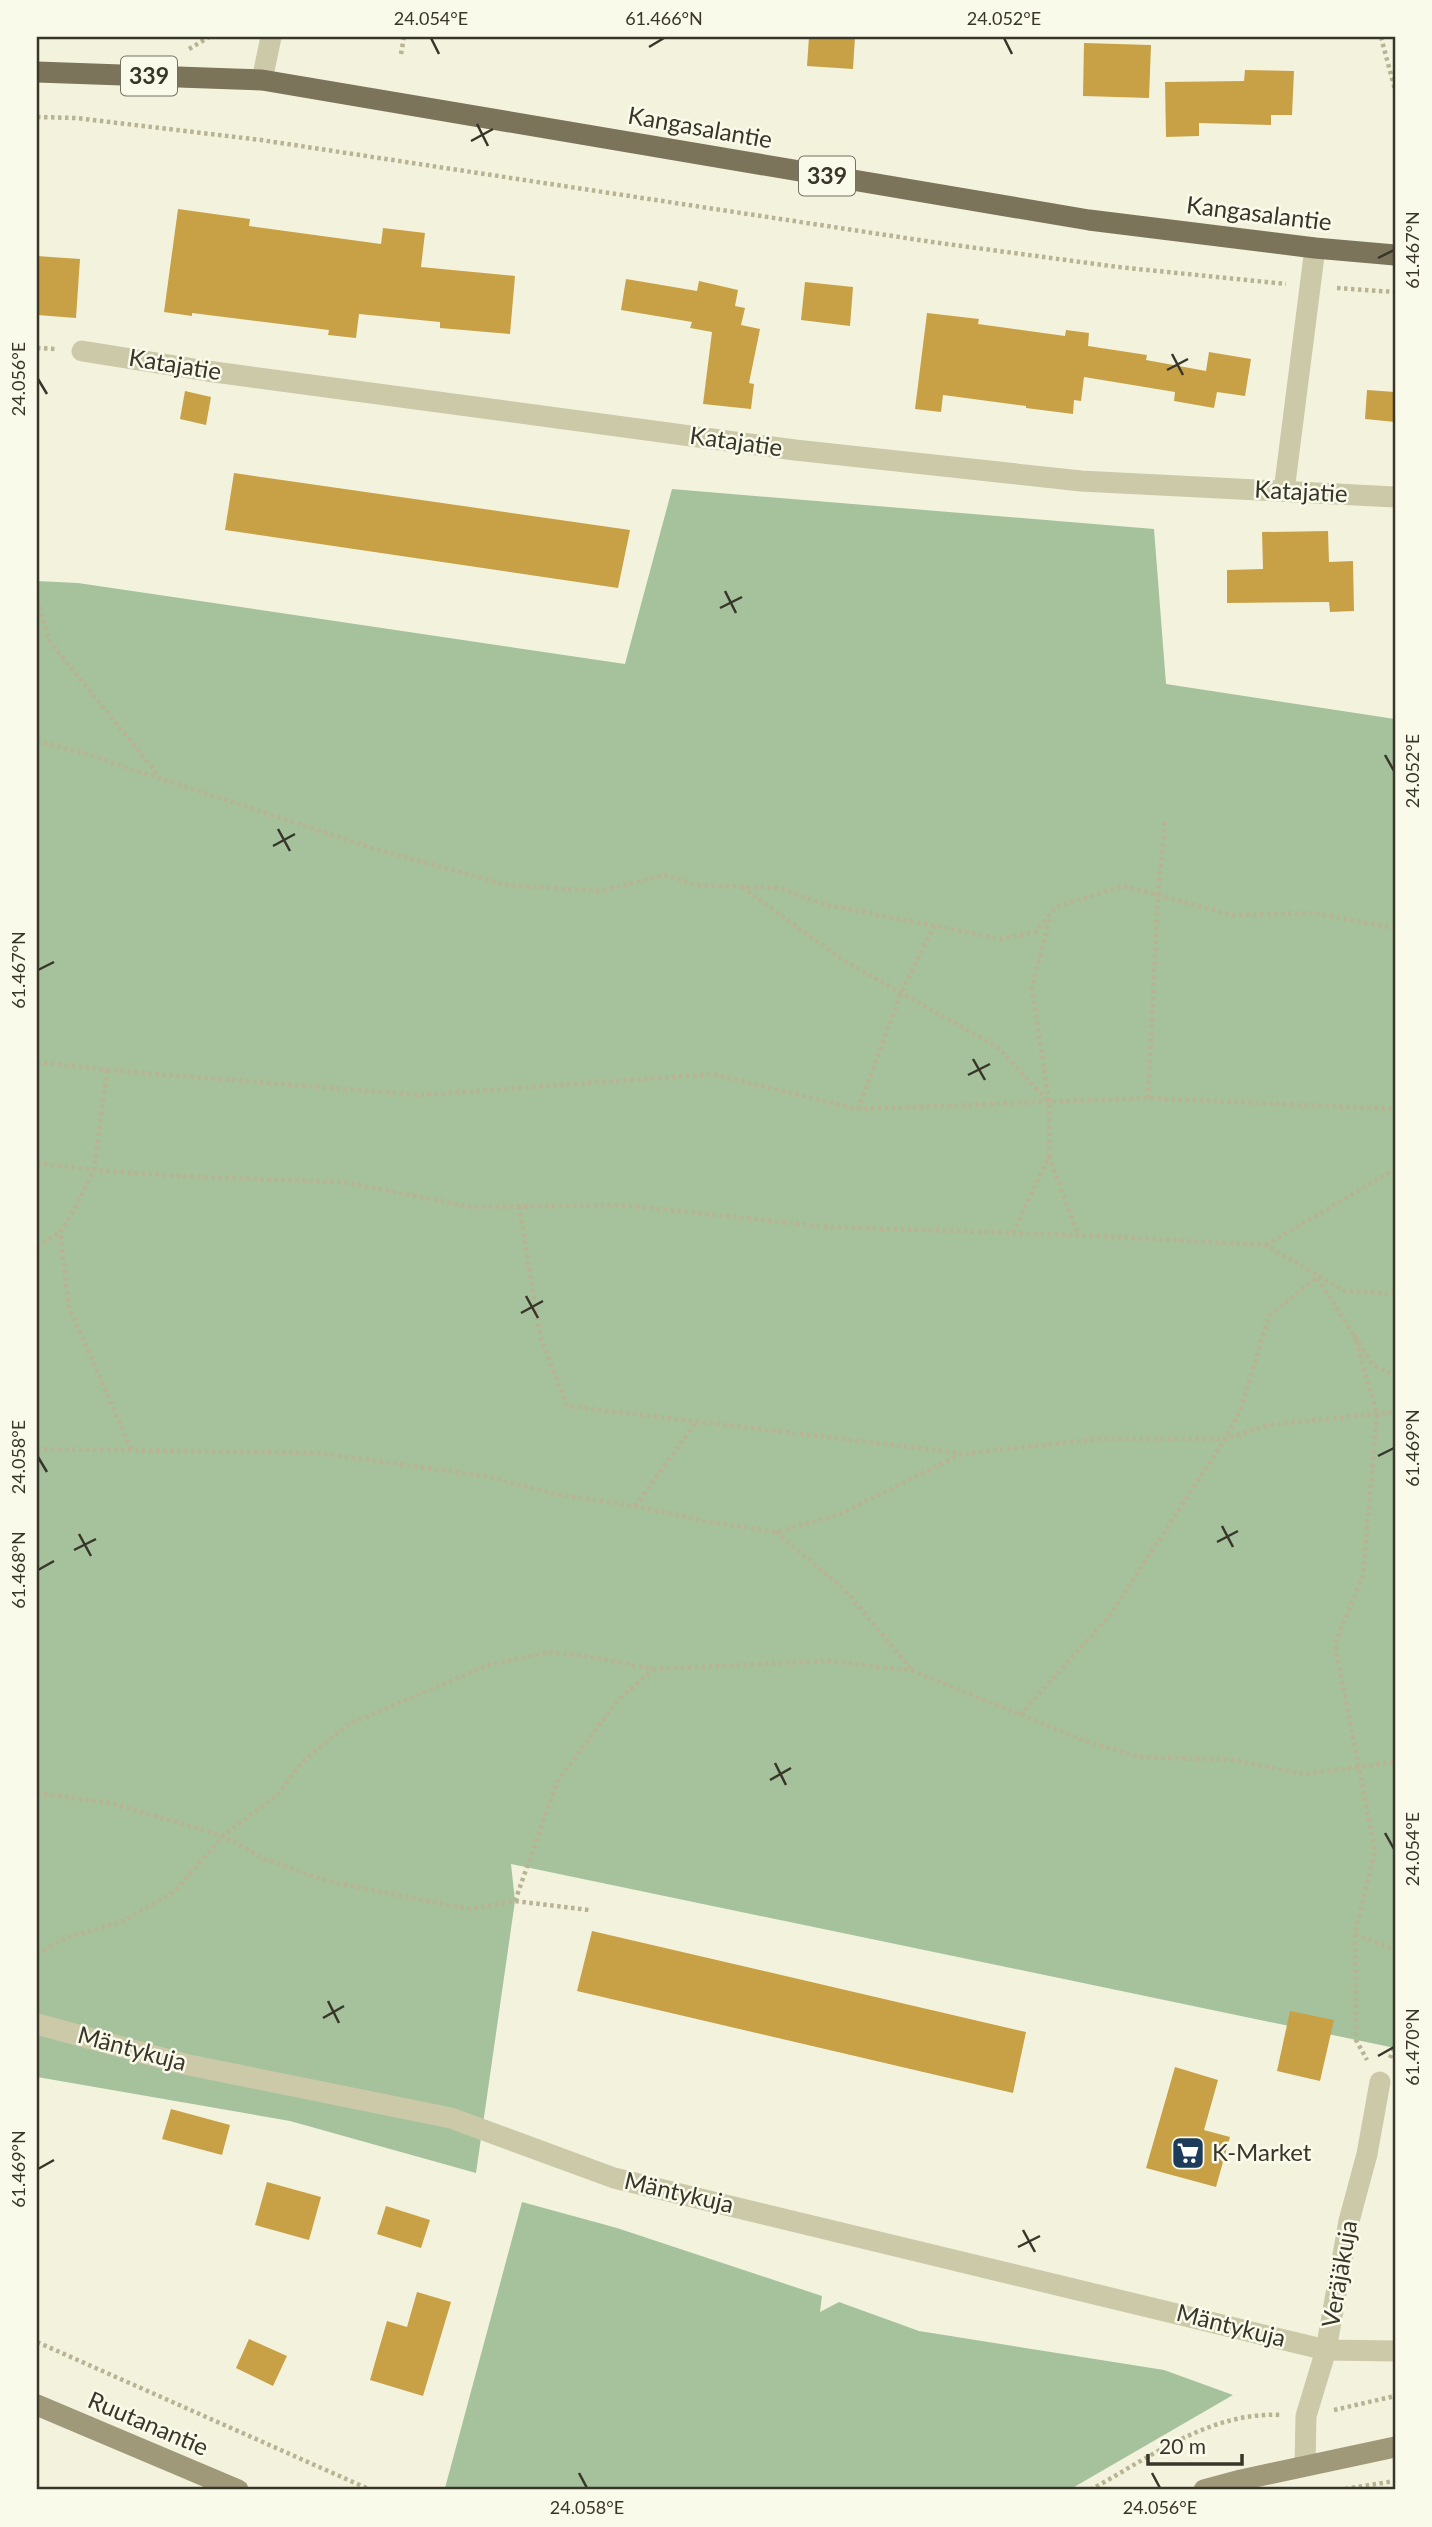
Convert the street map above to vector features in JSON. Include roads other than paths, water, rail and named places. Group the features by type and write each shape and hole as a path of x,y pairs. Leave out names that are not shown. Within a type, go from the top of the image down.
{"main road":[{"name":"Kangasalantie","path":"37,72 262,80 1089,220 1395,255"},
{"name":"Ruutanantie","path":"37,2405 238,2490"},
{"path":"1205,2490 1305,2465 1395,2447"}],"street":[{"path":"262,80 271,37"},
{"path":"1284,491 1315,247"},
{"name":"Katajatie","path":"82,351 207,371 795,450 1081,481 1395,497"},
{"name":"Mäntykuja","path":"37,2024 184,2064 451,2119 614,2178 1326,2350 1395,2350"},
{"name":"Veräjäkuja","path":"1305,2465 1306,2416 1326,2350 1349,2221 1367,2154 1380,2082"}],"place":[{"name":"K-Market","path":"1188,2153"}]}
